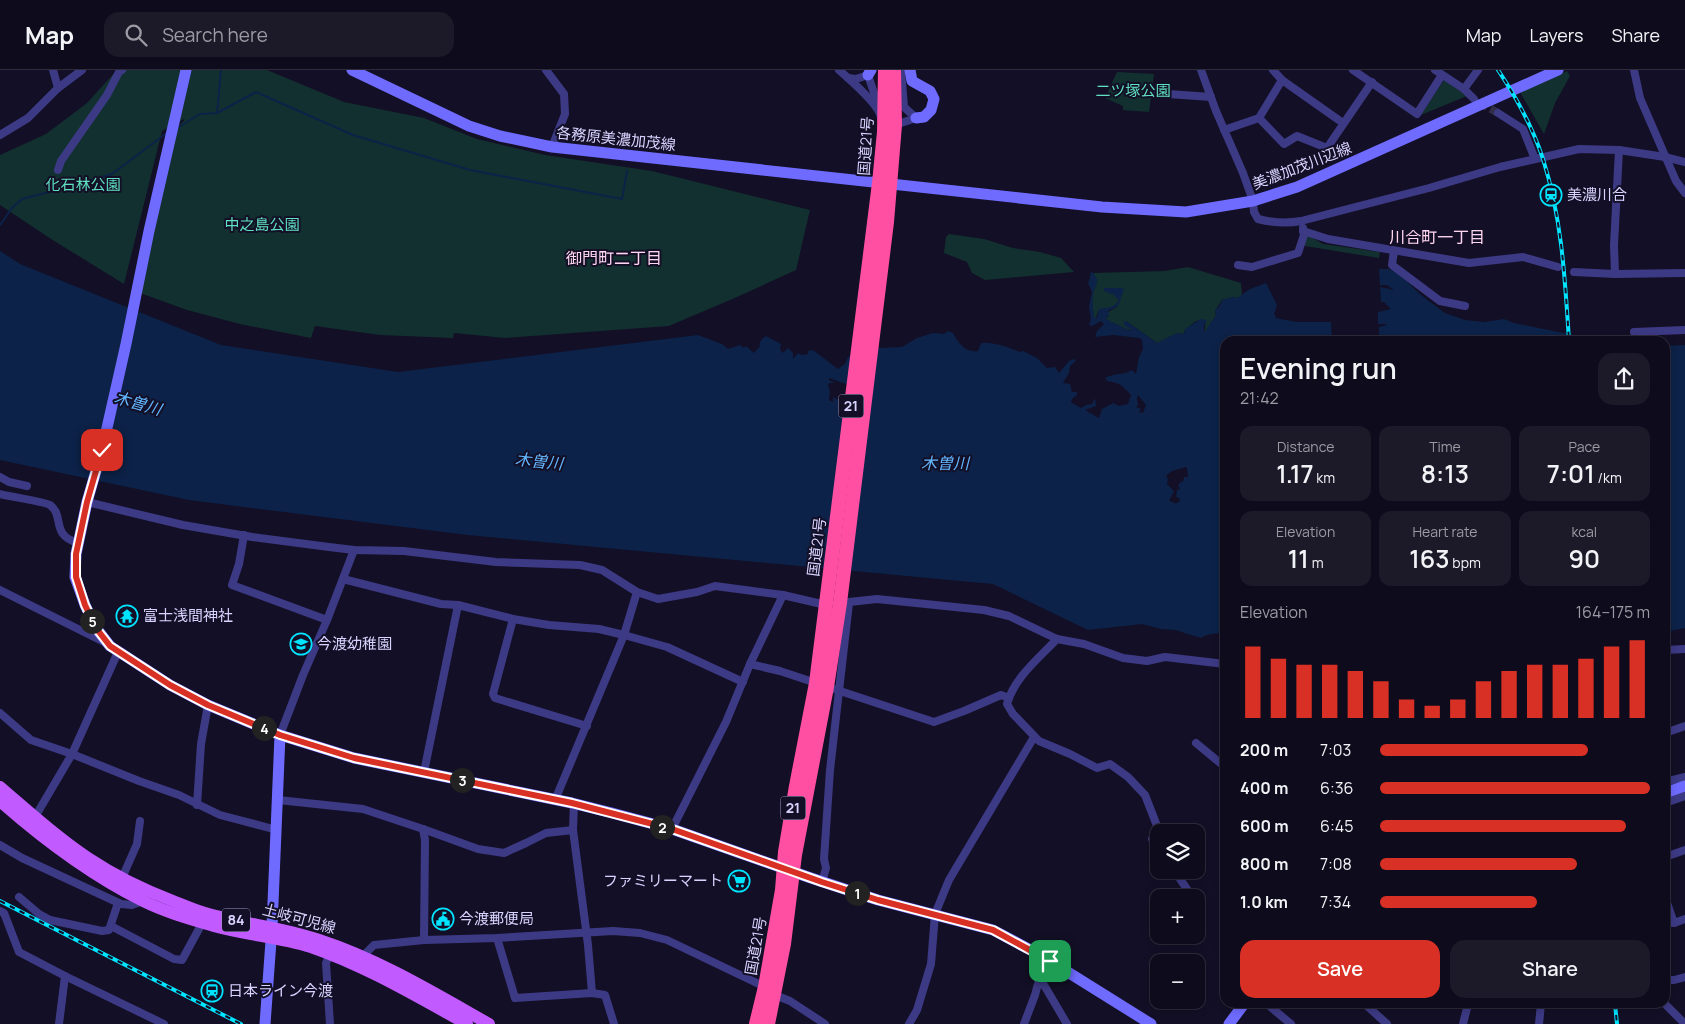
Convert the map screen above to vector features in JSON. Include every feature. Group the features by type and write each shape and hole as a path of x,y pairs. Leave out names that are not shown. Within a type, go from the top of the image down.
{"highway":[{"name":"国道21号","path":"885,70 890,129"},
{"name":"国道21号","path":"768,1024 782,890 789,870 796,786 827,687 881,221 894,70"},
{"name":"国道21号","path":"756,1024 770,991"}],"main road":[{"name":"土岐可児線","path":"0,786 35,817 88,858 122,878 204,913 272,932 330,954 397,986 467,1024"},
{"name":"土岐可児線","path":"0,801 56,847 90,870 143,901 201,922 253,935 272,932 318,939 363,956 394,971 489,1024"}],"street":[{"path":"53,70 58,88"},
{"path":"0,135 28,118 58,88 82,70"},
{"path":"58,170 61,160 107,95 119,72 122,70"},
{"path":"114,649 96,628 85,605 76,577 76,554 88,497 104,441 186,70"},
{"name":"各務原美濃加茂線","path":"352,70 469,126 500,136 552,147 885,183"},
{"path":"546,70 564,94 565,114 552,147"},
{"path":"839,70 876,106 881,114 881,125 890,129 916,118 924,117 931,110 934,99 930,91 912,81 910,70"},
{"path":"900,70 904,107 916,118"},
{"path":"1201,70 1243,173 1254,212 1258,219 1287,224 1301,221 1579,149 1619,150 1685,162"},
{"path":"1273,70 1282,80 1343,123"},
{"path":"1353,70 1417,114 1439,72 1464,89 1474,99"},
{"path":"1464,89 1478,70"},
{"name":"美濃加茂川辺線","path":"885,183 1152,211 1186,212 1252,201 1297,187 1558,70"},
{"path":"1634,70 1640,98 1676,181 1685,193"},
{"path":"848,78 856,79 870,72 876,106"},
{"path":"1224,130 1259,118 1282,80"},
{"path":"1259,118 1284,144 1297,136 1327,148 1372,82"},
{"path":"1154,92 1211,96"},
{"path":"1498,113 1523,129 1535,159"},
{"path":"1615,274 1614,245 1619,150"},
{"path":"1238,265 1252,267 1298,253 1304,235 1301,221"},
{"path":"1303,231 1328,239 1469,263 1523,257 1558,267"},
{"path":"1394,251 1392,265 1440,301 1465,306"},
{"path":"1574,272 1615,274 1685,273"},
{"path":"1634,332 1685,330"},
{"path":"0,477 9,482 27,486"},
{"path":"0,494 49,504 55,511 60,530 64,536 72,542 78,543"},
{"path":"88,497 183,525 244,535 354,550 404,551 496,562 580,565 602,570 637,592 658,599 715,586 784,595 837,599 877,598 984,610 1009,616 1057,639 1084,644 1123,658 1147,661 1165,657 1220,663"},
{"path":"244,535 240,564 232,585 327,620"},
{"path":"265,1024 272,932 280,735 354,550"},
{"path":"343,579 441,604 458,605 513,619 549,625 599,629 624,635 667,647 743,682"},
{"path":"0,590 114,649 170,685 208,705 280,735 354,758 574,803 672,829 878,900 993,930 1042,956 1151,1024"},
{"path":"555,800 624,635 637,592"},
{"path":"672,829 726,722 750,664 784,595"},
{"path":"822,882 826,868 824,859 830,770 827,687 837,599"},
{"path":"424,772 458,605"},
{"path":"513,619 493,694 495,698 587,726"},
{"path":"1057,639 1020,678 1007,704 1013,714 1039,741 1097,768 1110,764 1128,777 1145,795 1156,824"},
{"path":"35,817 72,754 114,649"},
{"path":"1670,650 1685,649"},
{"path":"750,664 780,671 934,722 964,712 1001,695 1009,698"},
{"path":"197,805 201,744 208,705"},
{"path":"0,713 31,740 72,754 139,782 179,795 220,815 277,830"},
{"path":"1670,731 1685,726"},
{"path":"909,1024 917,1010 930,964 934,914 949,880 1034,737"},
{"path":"1196,743 1220,763"},
{"path":"1670,781 1685,777"},
{"path":"1670,792 1683,790"},
{"path":"1670,799 1683,790"},
{"path":"278,800 363,809 423,828 478,850 504,853 546,833 573,830"},
{"path":"574,803 573,830 592,993"},
{"path":"122,878 137,844 140,821"},
{"path":"423,828 425,840 424,940"},
{"path":"0,846 118,902 132,905 143,901"},
{"path":"1670,855 1685,850"},
{"path":"20,897 39,914 50,920 102,931 109,930 112,926 118,902"},
{"path":"0,911 4,913 19,952 164,1024"},
{"path":"1670,911 1674,923"},
{"path":"1670,923 1685,919"},
{"path":"112,926 174,959 182,960 201,922"},
{"path":"363,956 374,945 424,940 497,938 586,932 640,932 666,940 770,991 790,1001 825,1024"},
{"path":"497,938 514,998 592,993 605,995 614,1024"},
{"path":"330,954 326,963 330,1024"},
{"path":"1024,1024 1039,980 1042,956"},
{"path":"59,1024 65,976"},
{"path":"1670,980 1685,977"},
{"path":"1039,980 1044,985 1067,1024"},
{"path":"1229,1024 1241,1008"},
{"path":"1272,1008 1291,1024"},
{"path":"1370,1008 1388,1024"},
{"path":"1463,1024 1467,1008"},
{"path":"1539,1024 1541,1008"},
{"path":"1669,1008 1685,1024"}],"green space":[{"path":"117,70 267,70 344,102 424,118 477,139 545,155 652,171 810,210 796,270 669,326 505,338 454,333 453,338 380,335 315,326 311,338 240,324 187,310 140,293 177,131 184,119 162,131 124,284 0,205 0,155 46,134 87,103"},
{"path":"1567,71 1570,76 1555,103 1544,134 1520,92"},
{"name":"二ツ塚公園","path":"1117,72 1154,74 1149,112 1123,110 1123,106 1105,98"},
{"path":"1444,80 1467,96 1421,115"},
{"path":"949,234 984,239 1013,248 1040,252 1061,258 1074,272 985,280 972,273 967,262 944,253 946,237"},
{"path":"1306,234 1323,244 1380,252 1379,258 1305,246"},
{"path":"1188,267 1241,283 1242,295 1237,298 1233,297 1222,300 1215,311 1216,315 1204,334 1206,320 1196,321 1185,330 1184,334 1174,335 1157,343 1126,321 1134,330 1126,329 1105,318 1108,317 1108,312 1117,307 1119,300 1115,306 1098,311 1096,318 1094,317 1092,296 1096,283 1093,273 1165,271"}],"water":[{"name":"木曽川","path":"0,251 20,264 221,345 398,372 698,335 722,344 728,349 740,345 744,348 746,346 754,353 760,346 759,344 762,339 766,336 781,344 780,349 783,353 788,348 793,353 793,359 798,353 802,355 808,354 808,351 813,350 838,369 845,364 848,357 871,345 879,348 902,347 917,338 933,333 944,334 948,331 953,333 960,344 966,349 978,351 981,343 1001,345 1020,352 1023,351 1037,358 1047,368 1055,367 1059,373 1069,361 1074,359 1076,361 1070,366 1069,373 1063,383 1070,384 1072,392 1077,392 1077,395 1071,400 1072,403 1081,408 1092,404 1095,398 1096,406 1085,410 1099,418 1102,409 1113,403 1119,406 1128,404 1131,395 1120,385 1107,381 1105,378 1132,370 1136,374 1139,357 1143,349 1140,338 1113,335 1095,337 1097,331 1104,324 1101,321 1092,326 1089,325 1091,319 1089,307 1092,292 1088,283 1091,271 1097,278 1093,299 1095,318 1097,318 1099,309 1113,306 1119,300 1114,295 1104,291 1104,288 1122,288 1124,290 1119,303 1108,311 1109,316 1106,319 1126,329 1134,330 1125,326 1123,322 1126,321 1157,343 1177,333 1184,334 1185,329 1201,319 1207,320 1204,326 1204,333 1216,315 1215,310 1219,307 1222,300 1233,297 1237,298 1250,289 1266,283 1277,305 1274,314 1275,318 1297,322 1331,322 1332,336 1220,336 1220,634 1207,635 1201,638 1175,630 1161,629 1142,624 1088,630 993,584 468,535 189,500 0,460","holes":["829,378 849,385 848,400 841,401 833,397 833,402 829,400 829,383 835,383 829,380","1138,395 1146,405 1143,413 1139,412 1141,409 1136,407 1138,405","1186,467 1188,477 1184,477 1183,482 1178,485 1180,489 1177,490 1176,497 1180,501 1175,504 1169,501 1174,491 1167,484 1168,479 1166,476 1172,471"]},
{"path":"1379,269 1388,269 1397,272 1421,295 1445,313 1465,320 1484,322 1504,319 1514,323 1579,336 1379,336 1379,327 1387,325 1378,324 1378,312 1391,309 1384,302 1381,302 1380,287 1394,290 1387,285 1380,285"},
{"path":"1685,345 1685,628 1670,631 1670,346"}],"waterway":[{"path":"177,128 200,114 217,113 221,70"},
{"path":"217,113 256,92 353,135 470,170 622,199 627,171"},
{"path":"0,225 12,208 22,199 112,174 168,132"}],"tunnel":[{"path":"1480,103 1498,113"}],"railway":[{"path":"1498,70 1518,102 1539,147 1555,204 1562,249 1569,336"},
{"path":"0,901 241,1024"},
{"path":"1615,1008 1617,1024"}],"place":[{"name":"美濃川合","path":"1551,195"},
{"name":"富士浅間神社","path":"127,616"},
{"name":"今渡幼稚園","path":"301,644"},
{"name":"ファミリーマート","path":"739,881"},
{"name":"今渡郵便局","path":"443,919"},
{"name":"日本ライン今渡","path":"212,991"}],"district":[{"name":"川合町一丁目","path":"1437,237"},
{"name":"御門町二丁目","path":"614,258"}],"route":[{"path":"102,450 87,502 76,554 76,577 85,605 96,628 110,646 170,685 208,705 280,735 354,758 572,803 672,829 808,878 878,900 993,930 1050,961"}],"park label":[{"name":"化石林公園","path":"83,185"},
{"name":"中之島公園","path":"262,225"}]}
